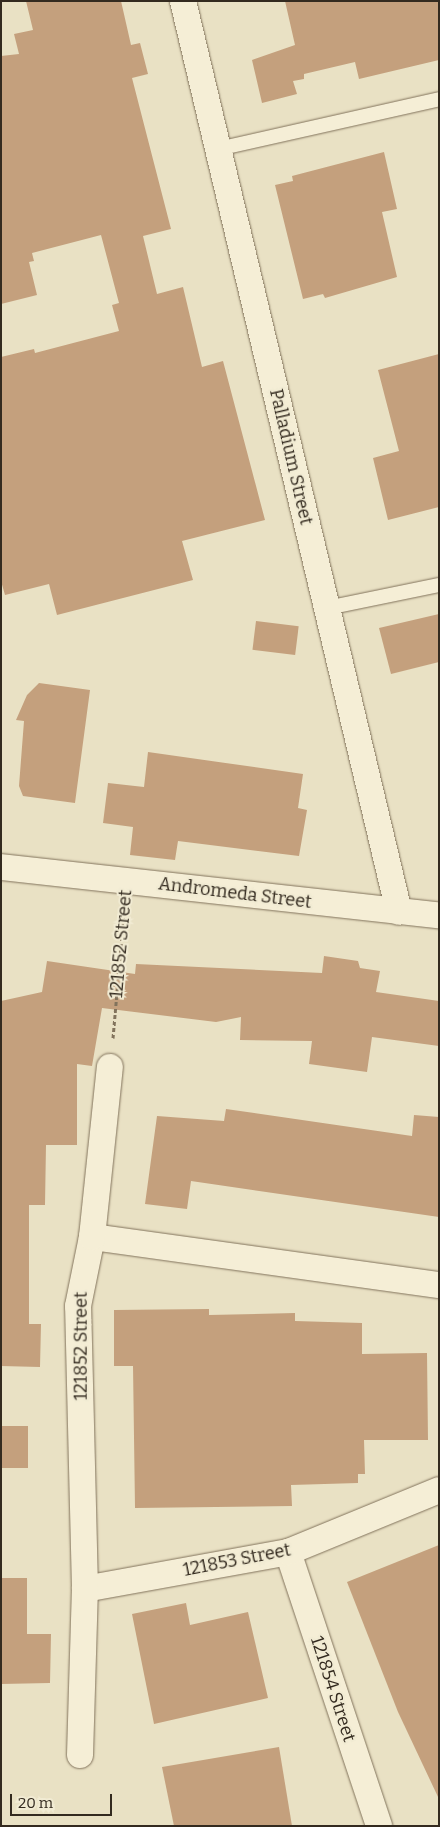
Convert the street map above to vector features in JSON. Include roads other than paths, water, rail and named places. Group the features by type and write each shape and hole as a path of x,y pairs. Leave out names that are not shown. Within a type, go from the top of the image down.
{"street":[{"name":"Palladium Street","path":"183,1 399,912"},
{"name":"Andromeda Street","path":"1,867 127,879 399,912 439,915"},
{"name":"121852 Street","path":"80,1755 85,1590 78,1306 92,1237 110,1067"},
{"path":"92,1237 439,1285"},
{"name":"121853 Street","path":"85,1590 288,1552 439,1490"},
{"name":"121854 Street","path":"288,1552 379,1826"}],"lane":[{"path":"218,149 439,99"},
{"path":"326,608 439,585"}]}
